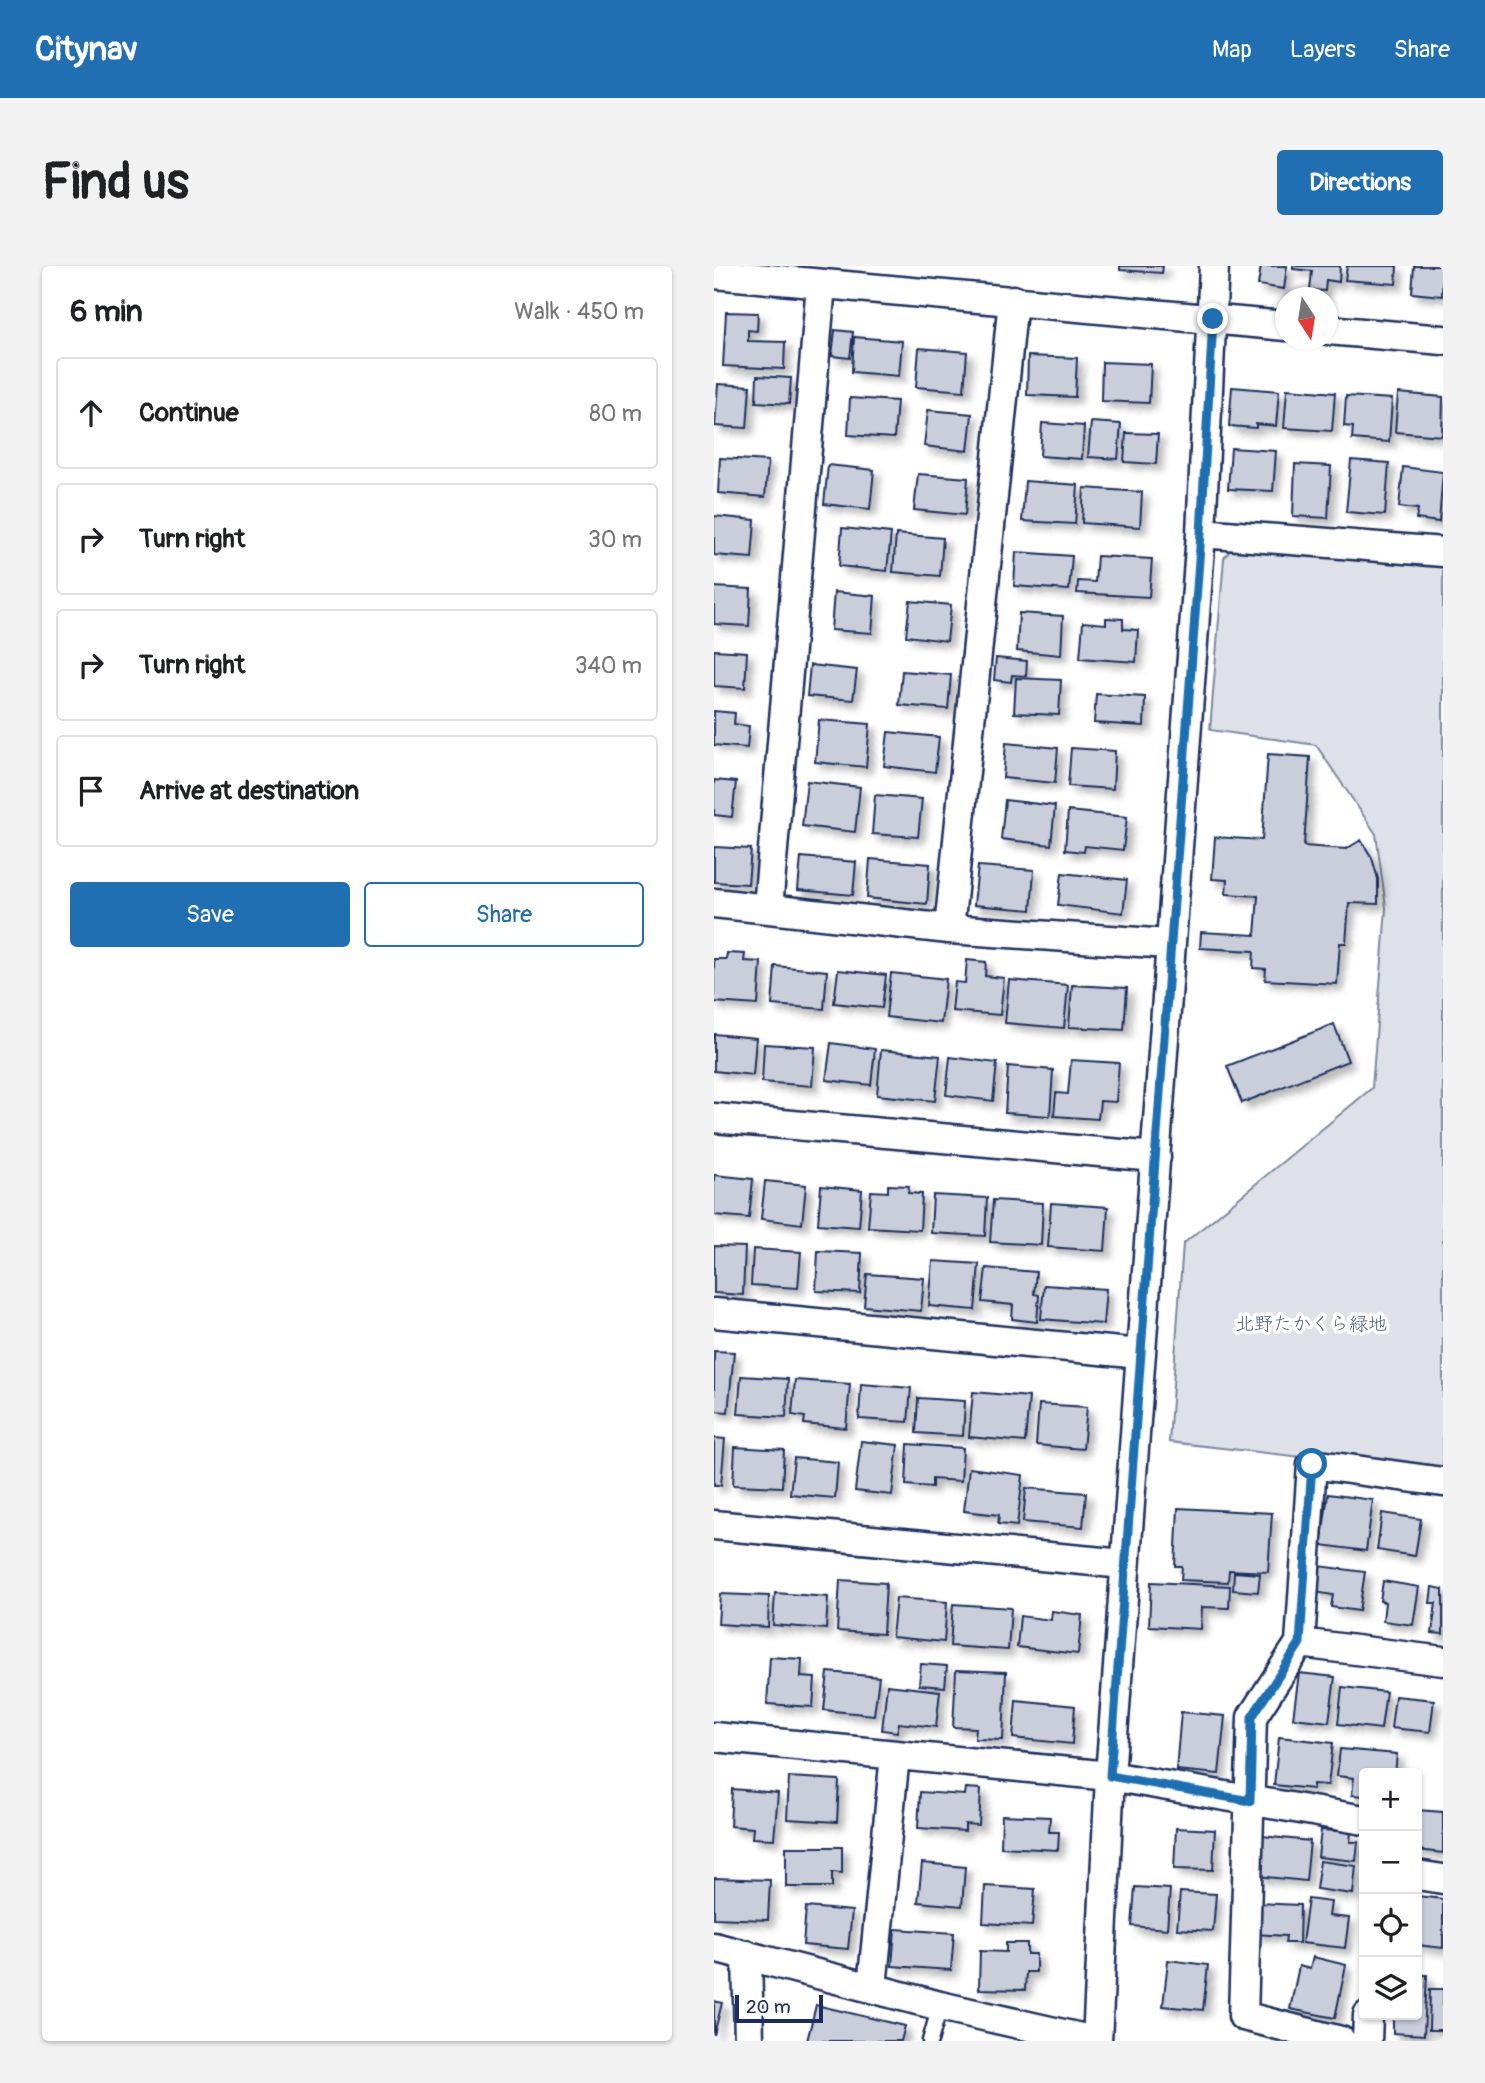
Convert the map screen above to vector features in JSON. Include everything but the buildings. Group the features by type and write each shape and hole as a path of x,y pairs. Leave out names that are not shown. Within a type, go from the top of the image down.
{"street":[{"path":"714,1947 940,2006 1096,2041 1124,1564 1142,1354 1169,944 1201,533 1214,266"},
{"path":"714,274 744,272 821,284 1275,325"},
{"path":"768,908 821,284"},
{"path":"949,929 1013,300"},
{"path":"1338,331 1443,340"},
{"path":"1201,533 1443,552"},
{"path":"714,904 949,929 1169,944"},
{"path":"714,1118 1156,1157"},
{"path":"714,1313 1142,1354"},
{"path":"1341,2041 1243,2016 1252,1717 1300,1643 1312,1464 1443,1482"},
{"path":"714,1525 1124,1564"},
{"path":"1300,1643 1443,1661"},
{"path":"714,1737 1110,1776 1359,1819"},
{"path":"872,1987 895,1755"},
{"path":"1422,1876 1443,1879"},
{"path":"747,1955 749,2041"},
{"path":"1367,2041 1368,2020"}],"lane":[{"path":"930,2041 940,2006"}],"green space":[{"name":"北野たかくら緑地","path":"1232,548 1443,567 1443,1473 1169,1442 1183,1244 1372,1088 1386,908 1376,834 1316,745 1210,730 1224,558"}],"route":[{"path":"1213,319 1201,533 1110,1776 1250,1801 1252,1717 1300,1643 1312,1464"}]}
